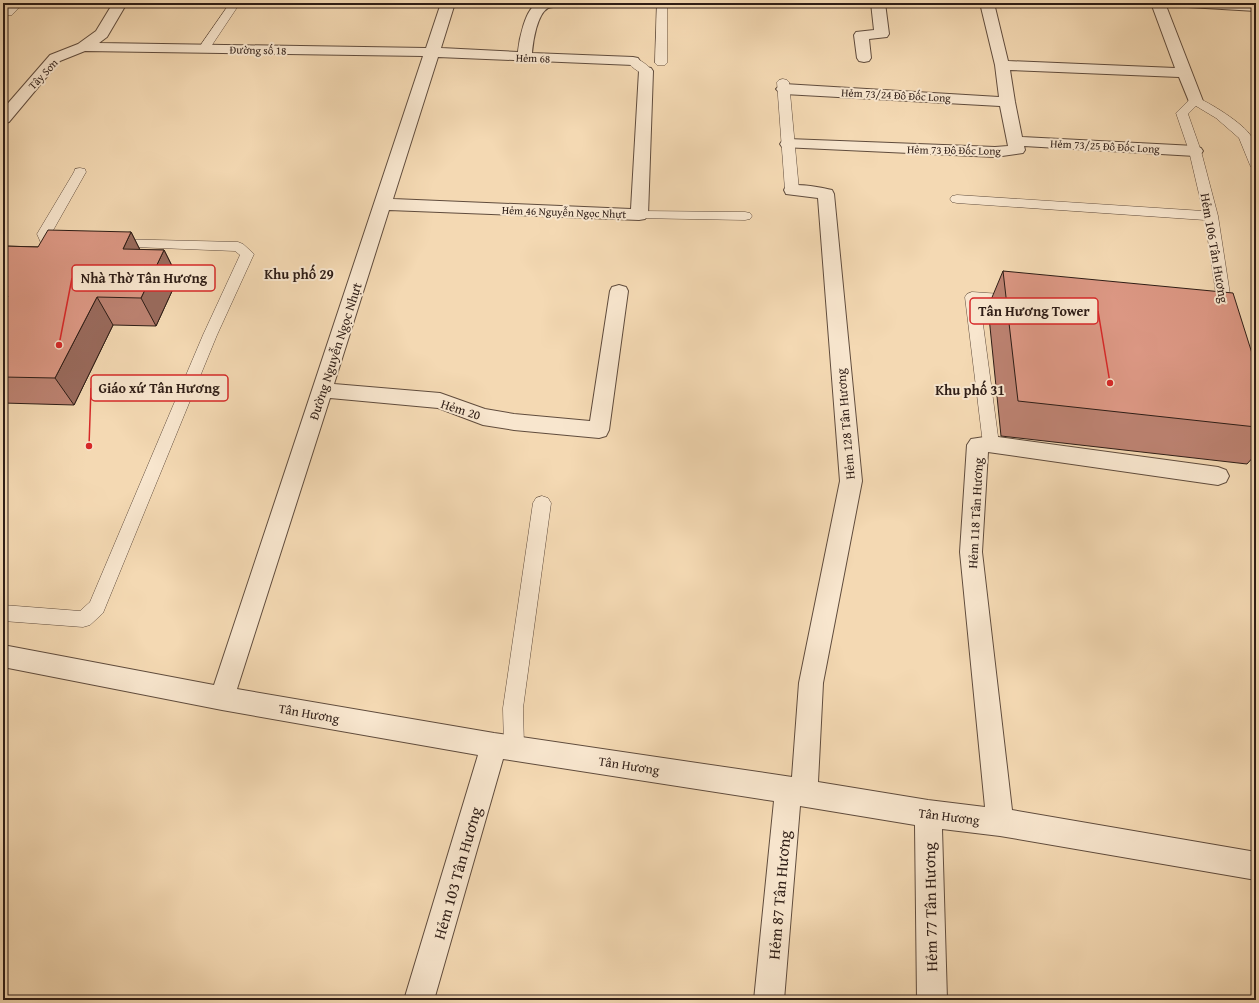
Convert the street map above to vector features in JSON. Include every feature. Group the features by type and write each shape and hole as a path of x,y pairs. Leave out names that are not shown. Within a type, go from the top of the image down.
{"street":[{"name":"Tây Sơn","path":"3,119 56,58 83,47 102,34 120,3"},
{"name":"Đường Nguyễn Ngọc Nhựt","path":"222,698 448,3"},
{"path":"525,57 524,46 530,27 539,9 544,5 553,3"},
{"path":"864,58 861,35 882,34 878,3"},
{"name":"Hẻm 73 Đô Đốc Long","path":"788,144 995,152 1017,150 1007,102 1002,65 987,3"},
{"path":"1158,3 1195,101"},
{"path":"1188,3 1256,7"},
{"name":"Đường số 18","path":"83,47 432,52"},
{"name":"Hẻm 68","path":"432,52 525,57 640,66 639,215"},
{"path":"1002,65 1184,72"},
{"name":"Hẻm 73/24 Đô Đốc Long","path":"784,85 1007,102"},
{"name":"Hẻm 73/25 Đô Đốc Long","path":"1015,141 1195,151"},
{"name":"Hẻm 128 Tân Hương","path":"792,190 826,194 851,481 811,683 796,792"},
{"name":"Hẻm 46 Nguyễn Ngọc Nhựt","path":"383,204 639,215"},
{"name":"Hẻm 20","path":"322,390 440,401 483,417 514,422 598,430 619,291"},
{"name":"Hẻm 118 Tân Hương","path":"1000,822 971,552 978,445 991,444 1218,476"},
{"name":"Tân Hương","path":"3,656 222,698 504,746 928,814 1000,822 1256,866"},
{"name":"Hẻm 103 Tân Hương","path":"419,1000 504,746"},
{"name":"Hẻm 87 Tân Hương","path":"769,1000 796,792"},
{"name":"Hẻm 77 Tân Hương","path":"928,814 932,1000"}],"lane":[{"path":"8,13 18,3"},
{"path":"204,49 234,3"},
{"path":"661,63 662,3"},
{"name":"Hẻm 128 Tân Hương","path":"784,85 792,190"},
{"path":"1195,101 1220,115 1245,136 1256,165"},
{"name":"Hẻm 106 Tân Hương","path":"1195,101 1182,113 1195,151 1211,216 1224,320"},
{"path":"76,241 46,240 44,234 80,172"},
{"path":"957,199 1211,216"},
{"name":"Hẻm 46 Nguyễn Ngọc Nhựt","path":"639,215 745,216"},
{"path":"3,613 84,619 98,607 207,342 247,254 238,247 100,242"},
{"path":"991,444 972,297 1026,301"},
{"path":"504,746 513,708 542,503"}],"building":[{"path":"48,230 131,232 123,249 164,250 141,298 97,297 55,378 3,377 3,304 8,296 3,296 3,246 38,247"},
{"path":"1003,271 1233,293 1256,366 1256,427 1018,401"}],"place":[{"name":"Nhà Thờ Tân Hương","path":"59,345"},
{"name":"Tân Hương Tower","path":"1110,383"},
{"name":"Giáo xứ Tân Hương","path":"89,446"}],"district":[{"name":"Khu phố 29","path":"299,274"},
{"name":"Khu phố 31","path":"970,390"}]}
